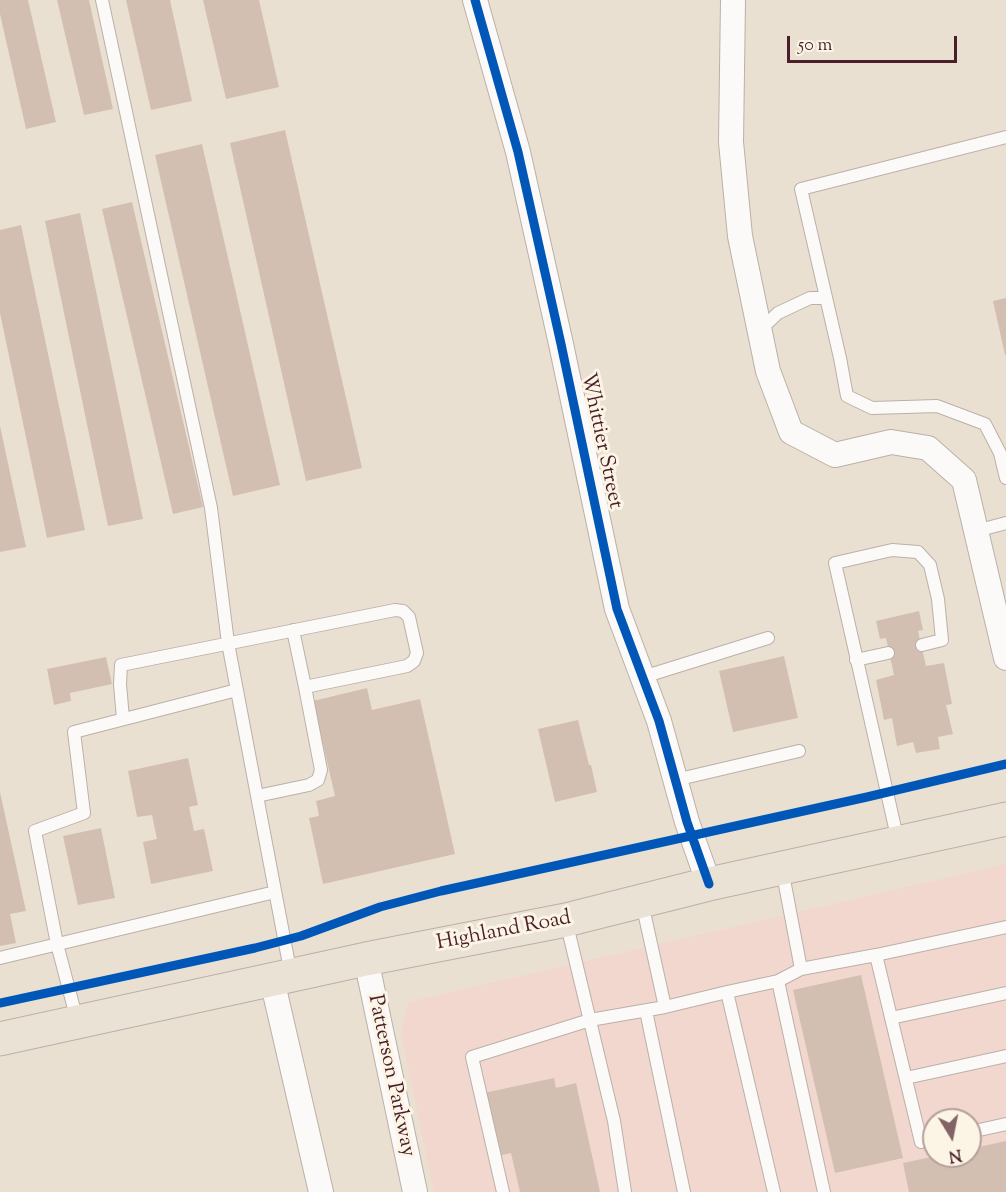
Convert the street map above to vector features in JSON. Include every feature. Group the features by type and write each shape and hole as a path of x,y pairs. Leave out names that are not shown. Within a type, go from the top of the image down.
{"highway":[{"name":"Highland Road","path":"0,1039 366,959 566,920 709,884 1006,819"}],"street":[{"name":"Whittier Street","path":"475,0 518,152 617,609 659,721 687,822 709,884"},
{"path":"733,0 730,142 740,236 768,371 791,432 835,455 891,442 928,448 963,480 993,587 1006,656"},
{"name":"Patterson Parkway","path":"366,959 415,1192"},
{"path":"282,978 321,1192"}],"lane":[{"path":"102,0 211,508 228,644 275,892 282,978"},
{"path":"1006,137 801,189 847,396 872,408 937,406 985,424 1000,453 1006,478"},
{"path":"759,331 778,313 810,298 826,298"},
{"path":"976,531 1006,523"},
{"path":"898,842 835,562 891,550 918,552 930,565 938,598 942,640 922,645"},
{"path":"123,719 121,666 395,610 403,611 409,617 417,653 414,661 407,666 305,687"},
{"path":"257,796 309,785 318,780 321,770 292,630"},
{"path":"643,677 768,638"},
{"path":"856,660 888,653"},
{"path":"77,1022 57,944 35,831 84,813 74,732 237,690"},
{"path":"675,780 799,752"},
{"path":"782,868 801,969"},
{"path":"0,958 275,892"},
{"path":"642,902 665,1007"},
{"path":"566,920 614,1121 625,1192"},
{"path":"503,1192 472,1057 590,1020 646,1011 778,981 801,969 1006,927"},
{"path":"876,955 922,1142"},
{"path":"778,981 824,1192"},
{"path":"726,992 774,1192"},
{"path":"891,1018 1006,993"},
{"path":"646,1011 684,1192"},
{"path":"906,1078 1006,1056"},
{"path":"982,1129 1006,1124"}],"shaded area":[{"path":"1006,864 1006,1192 434,1192 401,1034 408,1002"}],"building":[{"path":"0,0 28,0 56,122 26,129 0,14"},
{"path":"57,0 89,0 113,109 84,115"},
{"path":"126,0 170,0 192,101 151,110"},
{"path":"203,0 259,0 279,87 226,99"},
{"path":"285,130 362,468 306,481 230,143"},
{"path":"202,144 280,485 233,496 155,155"},
{"path":"132,202 203,507 173,514 102,209"},
{"path":"80,213 143,519 108,526 45,221"},
{"path":"21,225 85,530 47,538 0,313 0,230"},
{"path":"1006,298 1006,355 1005,355 993,301"},
{"path":"0,426 26,547 0,552"},
{"path":"919,611 923,630 918,631 926,666 944,663 952,704 946,705 953,734 938,737 940,749 916,753 913,742 897,746 892,718 884,720 876,680 894,675 886,638 880,639 876,621"},
{"path":"784,656 798,718 733,732 719,671"},
{"path":"106,657 112,684 70,693 71,701 54,705 47,669"},
{"path":"367,688 372,710 420,699 455,854 323,884 309,818 319,816 316,801 335,796 313,701"},
{"path":"578,720 597,792 555,802 538,729"},
{"path":"188,758 198,805 189,807 194,831 204,829 213,871 151,884 143,842 157,839 152,815 137,817 128,771"},
{"path":"0,792 26,911 10,914 16,943 0,946"},
{"path":"101,828 115,898 78,905 63,836"},
{"path":"861,975 903,1158 835,1173 793,990"},
{"path":"554,1078 556,1088 576,1083 600,1192 520,1192 511,1153 498,1156 484,1093"},
{"path":"1006,1141 1006,1192 909,1192 903,1163 922,1159 922,1168 982,1168 982,1146"}],"cycle path":[{"path":"475,0 518,152 617,609 659,721 687,822 709,884"},
{"path":"0,1003 255,948 301,936 380,907 441,891 1006,764"}]}
